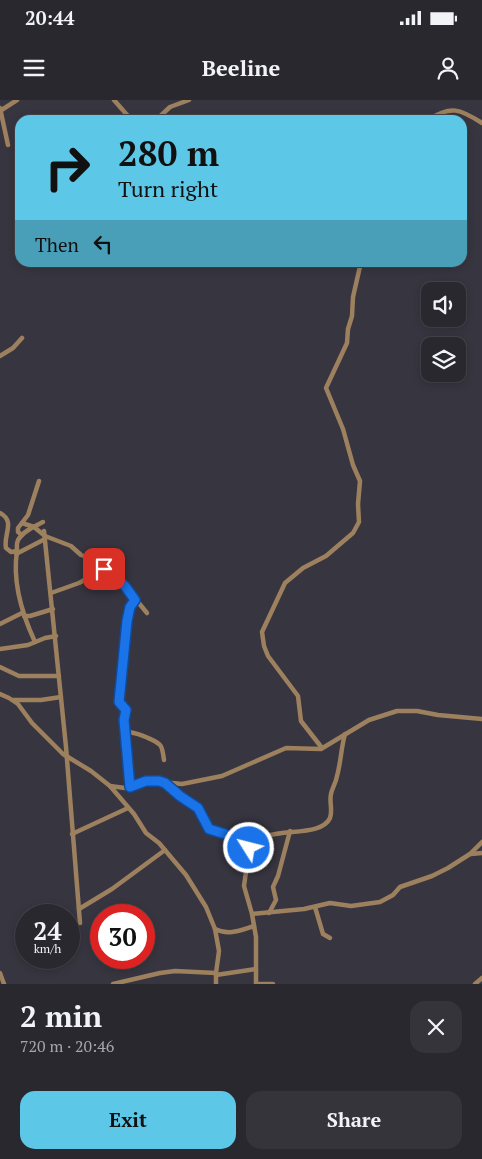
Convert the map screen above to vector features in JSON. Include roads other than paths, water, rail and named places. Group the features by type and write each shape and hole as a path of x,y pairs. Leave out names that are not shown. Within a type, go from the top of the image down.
{"street":[{"path":"8,145 0,110 17,100"},
{"path":"114,100 127,115"},
{"path":"162,115 171,107 189,100"},
{"path":"436,115 440,112 453,110 473,117 482,123"},
{"path":"322,748 301,721 298,696 266,651 262,632 285,583 303,568 326,556 353,533 359,522 360,481 353,465 343,429 326,388 347,343 347,332 352,316 353,297 360,267"},
{"path":"0,356 9,352 22,338"},
{"path":"22,535 17,530 30,511 39,481"},
{"path":"0,513 8,521 5,539 6,548 11,552 16,552 44,535"},
{"path":"35,642 23,614 15,573 16,552 17,541 22,535 43,522"},
{"path":"22,523 34,527 44,535 71,546 81,555 93,559 125,586 147,613"},
{"path":"44,535 56,636 79,904"},
{"path":"51,593 79,583 104,569"},
{"path":"130,787 124,720 126,710 120,703 119,696 127,621 130,607 135,600"},
{"path":"0,624 23,614 30,616 53,609"},
{"path":"0,648 56,636"},
{"path":"0,667 19,676 59,676"},
{"path":"0,694 14,700 40,700 61,697"},
{"path":"14,700 32,723 66,756 91,771 110,786 146,833 159,843 186,875 202,899 215,929 220,951 216,984"},
{"path":"110,786 130,787 146,781 184,784 225,775 286,748 322,748 371,719 397,711 417,711 482,719"},
{"path":"126,732 138,734 159,742 163,748 164,760"},
{"path":"162,782 197,807 211,830 244,840 258,839 290,831 319,828 329,819 331,796 337,779 345,734"},
{"path":"72,834 128,808"},
{"path":"269,913 276,900 273,888 290,831"},
{"path":"258,839 249,847 244,886 252,914 257,945 256,984 273,984"},
{"path":"244,840 249,847"},
{"path":"252,914 315,907 330,903 351,906 380,902 393,895 400,887 440,872 470,854 482,842"},
{"path":"80,908 112,889 165,850"},
{"path":"470,854 482,853"},
{"path":"315,907 323,934 330,938"},
{"path":"215,929 230,933 254,926"},
{"path":"113,984 175,971 216,974 256,969"},
{"path":"0,972 4,984"},
{"path":"475,984 482,978"}]}
